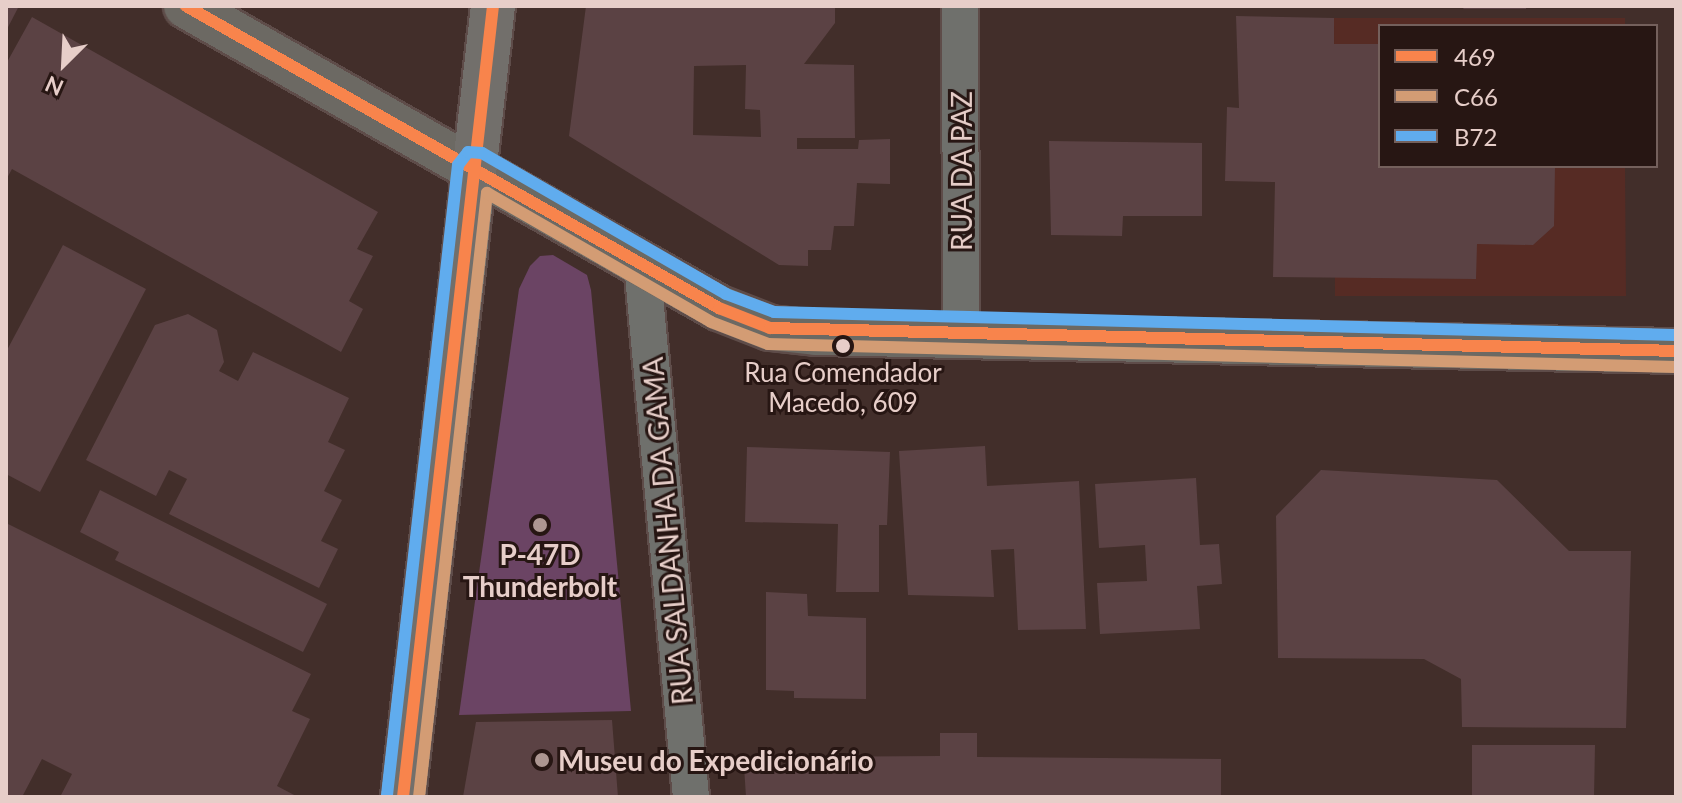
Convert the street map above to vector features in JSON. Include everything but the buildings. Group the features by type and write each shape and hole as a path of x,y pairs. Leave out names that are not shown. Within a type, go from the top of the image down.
{"main road":[{"path":"186,6 719,308 770,328 961,336 1676,351"},
{"path":"403,797 493,6"}],"street":[{"name":"RUA DA PAZ","path":"960,6 961,336"},
{"name":"RUA SALDANHA DA GAMA","path":"642,264 691,797"}],"shaded area":[{"path":"1334,18 1625,18 1625,24 1378,24 1378,168 1625,168 1626,296 1335,296"},
{"path":"553,255 587,275 591,290 631,711 459,715 519,289 530,266 540,256"}],"transit line":[{"name":"469","path":"186,6 719,308 770,328 1676,351"},
{"name":"469","path":"403,797 493,6"},
{"name":"B72","path":"387,795 458,165 468,152 482,153 726,294 774,312 1676,335"},
{"name":"C66","path":"419,797 487,193 711,322 768,344 1676,367"}],"place":[{"name":"Rua Comendador Macedo, 609","path":"843,346"},
{"name":"P-47D Thunderbolt","path":"540,525"},
{"name":"Museu do Expedicionário","path":"542,760"}]}
